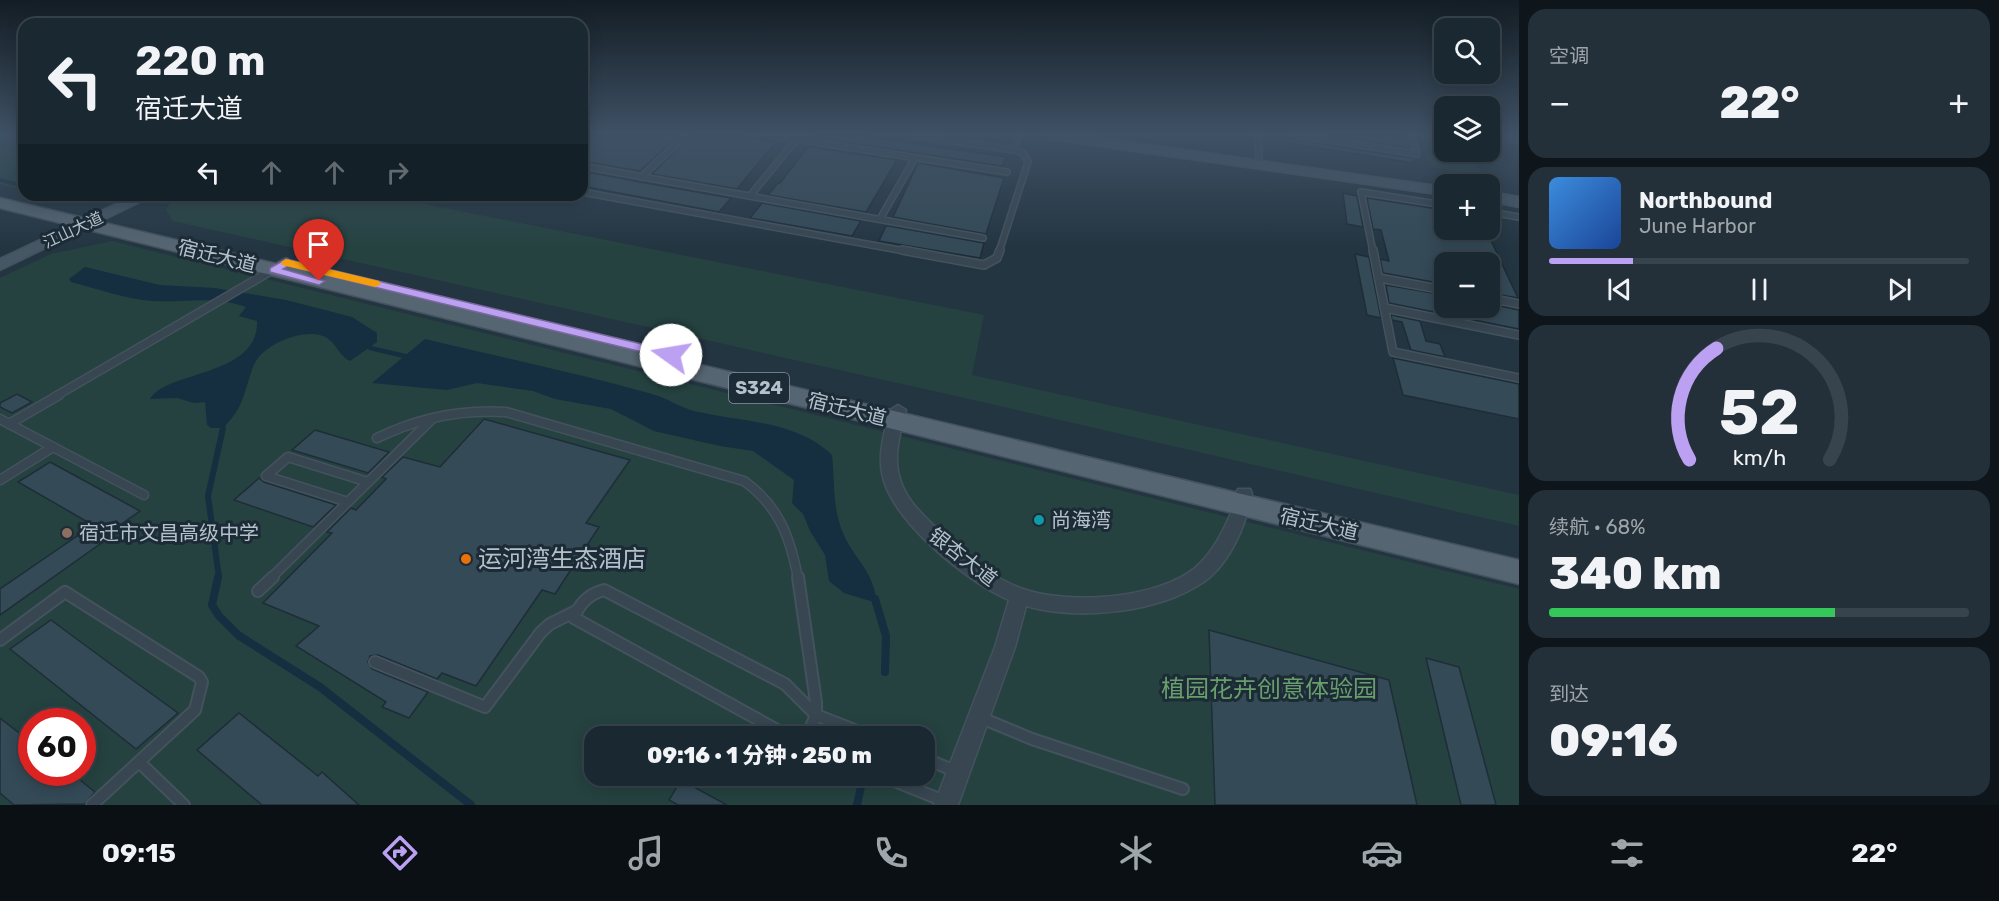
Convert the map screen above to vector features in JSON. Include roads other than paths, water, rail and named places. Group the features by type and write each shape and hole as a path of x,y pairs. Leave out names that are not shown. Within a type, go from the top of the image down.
{"main road":[{"name":"宿迁大道","path":"0,190 18,196"},
{"name":"宿迁大道","path":"33,201 85,218"},
{"name":"宿迁大道","path":"0,203 85,218 1243,499 1519,572"},
{"name":"宿迁大道","path":"1243,499 1519,557"}],"street":[{"path":"1314,173 1434,190"},
{"path":"1348,173 1434,185"},
{"path":"1500,195 1518,200"},
{"path":"1500,198 1518,200"},
{"name":"江山大道","path":"0,265 112,201"},
{"name":"江山大道","path":"0,250 131,201"},
{"name":"银杏大道","path":"896,415 890,440 890,475 902,498 922,525 955,555 1019,597 1071,605 1125,603 1165,594 1200,575 1215,558 1243,499"},
{"name":"银杏大道","path":"947,804 1005,647 1019,597"}],"lane":[{"path":"617,173 983,238"},
{"path":"641,177 646,173"},
{"path":"750,196 769,173"},
{"path":"880,219 907,173"},
{"path":"588,193 984,265 997,258 1025,173"},
{"path":"1434,203 1362,192 1394,352 1519,378"},
{"path":"1500,214 1519,217"},
{"path":"9,424 280,266"},
{"path":"1379,278 1434,288"},
{"path":"1500,300 1519,304"},
{"path":"1385,308 1519,335"},
{"path":"377,438 392,430 433,418 481,410 506,412 744,481 760,489 772,504 784,528 799,578 816,715 811,726"},
{"path":"258,591 433,418"},
{"path":"0,419 144,495"},
{"path":"0,480 53,447"},
{"path":"348,502 266,476 288,457 368,482"},
{"path":"375,662 485,707 541,632 550,624 576,611 595,591 604,590 785,684 816,715 844,726"},
{"path":"0,640 65,592 199,677 202,682 195,710 92,805"},
{"path":"576,611 574,618 771,726"},
{"path":"978,716 1032,739 1184,789"},
{"path":"139,762 184,805"},
{"path":"935,763 958,772"},
{"path":"905,786 947,804"}],"water":[{"path":"85,267 160,285 215,288 286,300 352,317 377,333 377,342 350,361 330,340 320,335 292,337 272,346 257,359 236,413 223,428 211,428 207,425 205,402 194,403 177,398 150,399 160,390 175,382 229,363 244,353 254,339 257,321 239,316 246,307 234,303 211,300 143,300 71,282 69,279"},
{"path":"425,339 624,386 694,411 767,424 802,435 818,444 832,455 835,504 839,523 848,543 868,573 877,603 844,593 829,581 825,555 810,531 803,514 792,503 794,480 753,451 654,431 611,409 555,399 533,391 477,383 447,390 372,383"}],"waterway":[{"path":"0,180 18,184"},
{"path":"370,348 409,357"},
{"path":"219,578 208,496 223,428"},
{"path":"218,577 212,605 219,616 238,635 320,687 471,805"},
{"path":"875,599 886,636 885,672"},
{"path":"857,805 861,786"}],"place":[{"name":"尚海湾","path":"1039,520"},
{"name":"宿迁市文昌高级中学","path":"67,533"},
{"name":"运河湾生态酒店","path":"466,559"}],"park label":[{"name":"植园花卉创意体验园","path":"1269,689"}]}
